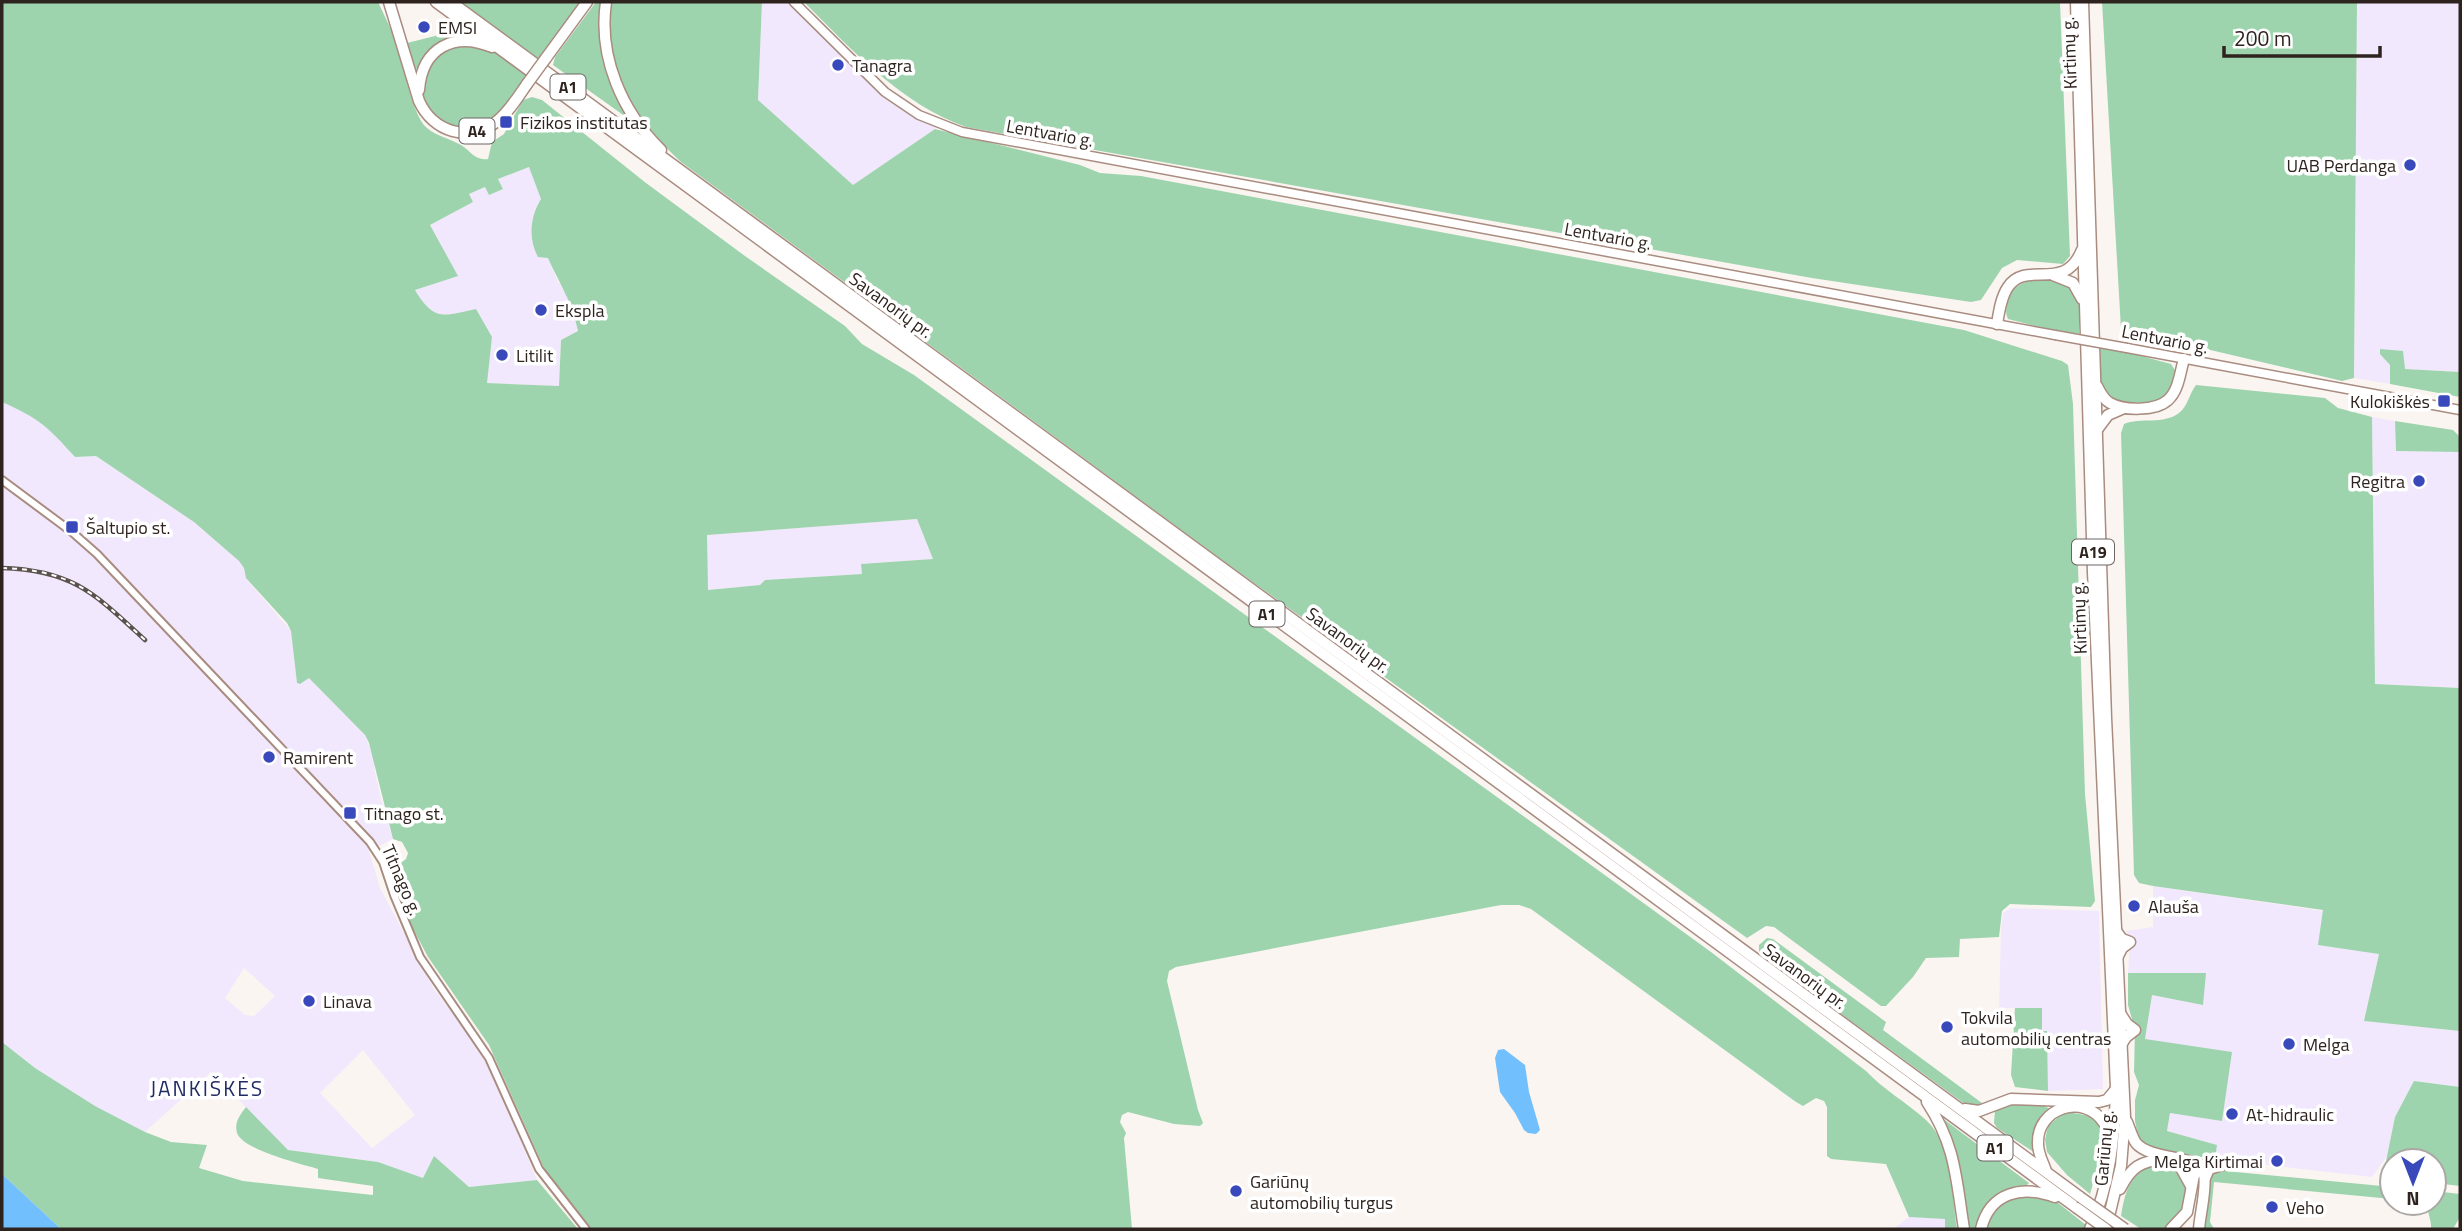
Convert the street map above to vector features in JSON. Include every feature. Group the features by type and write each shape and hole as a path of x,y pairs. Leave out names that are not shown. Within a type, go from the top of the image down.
{"highway":[{"name":"A4","path":"389,2 419,102 427,115 440,126 457,132 473,132 486,128 501,117 587,2"},
{"name":"Savanorių pr.","path":"436,2 2106,1229"},
{"name":"Savanorių pr.","path":"451,2 2125,1229"},
{"path":"606,2 603,25 606,47 622,98 645,133 684,173"},
{"name":"Kirtimų g.","path":"2076,2 2099,730 2116,1088 2112,1149"},
{"name":"Kirtimų g.","path":"2083,2 2105,718 2122,1068"},
{"path":"419,102 419,84 424,66 432,54 446,45 470,41 507,54"},
{"path":"1997,324 2003,295 2010,284 2019,277 2064,272 2073,266 2084,245"},
{"path":"2049,275 2073,282 2079,290 2085,310"},
{"path":"2096,431 2108,415 2126,408 2156,406 2168,400 2177,386 2184,359"},
{"path":"2095,382 2108,402 2126,408"},
{"path":"2119,1012 2127,1024 2136,1030 2126,1037 2121,1046"},
{"name":"Gariūnų g.","path":"2106,1229 2121,1166 2125,1117 2122,1068"},
{"path":"1960,1108 1979,1111 2011,1099 2099,1102 2107,1100 2116,1088"},
{"path":"1923,1096 1939,1121 1951,1149 1964,1229"},
{"path":"2032,1099 2058,1109 2079,1107 2095,1114 2106,1125 2112,1149"},
{"path":"1994,1106 1990,1118 1998,1136"},
{"path":"2046,1172 2039,1152 2039,1131 2046,1118 2058,1109"},
{"path":"2125,1117 2133,1138 2140,1147 2181,1168 2191,1186"},
{"name":"Gariūnų g.","path":"2090,1229 2103,1193 2112,1149"},
{"path":"2115,1199 2133,1169 2144,1162 2167,1159 2201,1164"},
{"path":"2199,1229 2204,1180 2201,1164"},
{"path":"2171,1229 2187,1212 2191,1186 2201,1164"},
{"path":"2204,1180 2209,1169 2222,1165"},
{"path":"1980,1229 1984,1217 1992,1207 2014,1193 2033,1191 2067,1201"}],"main road":[{"name":"Lentvario g.","path":"794,2 885,92 919,115 962,132 2460,410"}],"street":[{"name":"Titnago g.","path":"2,480 97,554 370,842 383,862 420,957 489,1058 539,1169 586,1229"}],"shaded area":[{"path":"762,2 789,2 883,95 908,113 936,126 935,129 853,185 758,100"},
{"path":"2357,2 2460,2 2460,372 2404,369 2380,354 2390,365 2390,384 2354,378"},
{"path":"529,167 541,195 537,207 548,258 574,309 578,332 561,340 559,386 486,383 492,338 450,315 436,314 425,307 415,290 457,276 430,225 473,202 469,194 486,187 503,189 498,179"},
{"path":"2,402 47,425 75,457 96,456 194,522 239,561 246,578 291,631 297,683 300,684 309,677 365,735 375,762 381,798 393,839 369,851 380,888 434,989 469,1034 494,1077 537,1180 469,1187 434,1156 423,1178 378,1162 288,1150 211,1072 145,1132 95,1106 35,1068 2,1042","holes":["244,968 275,996 254,1016 245,1015 225,998","363,1050 415,1115 372,1148 320,1093"]},
{"path":"2372,417 2395,421 2396,451 2460,452 2460,688 2375,684"},
{"path":"917,519 934,559 862,564 862,574 765,580 760,585 708,590 706,535"},
{"path":"2153,886 2323,911 2379,953 2364,1021 2460,1031 2460,1087 2414,1081 2395,1117 2391,1147 2378,1147 2378,1169 2372,1177 2215,1159 2217,1145 2167,1131 2170,1113 2222,1121 2145,1040 2152,994 2206,974 2128,973 2130,942 2126,931 2153,927"},
{"path":"2010,908 2099,911 2103,1089 2048,1091 2047,1032 2042,1031 2042,1008 1999,1008 2001,929 2003,913"},
{"path":"1909,1217 1945,1219 1945,1229 1893,1229"}],"green space":[{"path":"2,2 378,2 396,42 417,112 427,128 461,145 476,157 488,159 492,142 504,134 523,100 532,97 542,100 646,183 845,326 862,344 914,375 1711,952 1866,1071 1935,1130 1946,1156 1957,1229 1945,1229 1945,1219 1909,1217 1886,1164 1831,1159 1827,1156 1827,1107 1824,1101 1816,1098 1803,1106 1796,1102 1531,909 1519,905 1501,905 1176,967 1169,971 1167,981 1203,1123 1200,1126 1174,1124 1128,1112 1122,1115 1120,1122 1126,1133 1124,1138 1132,1229 592,1229 545,1170 489,1045 428,957 404,912 395,887 394,868 406,859 408,853 402,842 393,839 369,743 365,735 309,678 297,683 291,631 287,623 246,578 239,561 194,522 96,456 75,457 42,424 2,402","holes":["529,167 541,199 534,213 532,228 535,250 538,257 548,258 569,302 578,331 561,340 559,386 487,383 492,337 476,309 448,315 434,312 415,290 458,276 430,225 473,202 469,194 485,187 489,195 503,189 498,179","917,519 933,559 861,564 862,574 765,580 760,585 708,590 707,535"]},
{"path":"460,2 583,2 539,61"},
{"path":"596,2 600,2 602,59 626,117 553,65 555,57"},
{"path":"610,2 762,2 758,100 853,185 935,129 1080,165 1100,173 1141,176 1964,330 2062,361 2068,365 2073,404 2085,794 2095,901 2091,907 2010,904 2002,911 1999,937 1960,939 1959,957 1926,958 1913,977 1886,1006 1881,1006 1774,927 1766,926 1747,938 1229,565 681,162 664,146 636,110 616,70 609,26"},
{"path":"804,2 2060,2 2070,256 2063,264 2017,260 2002,268 1981,300 1971,302 1812,278 966,127 920,104 878,74"},
{"path":"2102,2 2357,2 2354,378 2342,381 2121,329"},
{"path":"451,31 455,38 418,69 414,68 407,43"},
{"path":"456,44 488,48 530,75 508,104 480,126 461,128 440,121 426,106 422,96 423,82 435,55"},
{"path":"2062,279 2069,283 2077,295 2079,334 2008,319 2007,307 2016,288 2029,281"},
{"path":"2100,348 2171,364 2175,370 2170,391 2154,402 2111,401 2101,388"},
{"path":"2380,349 2403,351 2405,369 2460,372 2460,397 2390,384 2390,365 2380,354"},
{"path":"2196,385 2325,398 2338,408 2372,417 2375,684 2460,688 2460,1031 2364,1021 2379,954 2318,945 2323,910 2153,886 2139,883 2134,875 2121,433 2124,424 2173,417 2184,407"},
{"path":"2395,421 2453,430 2459,436 2459,452 2396,451"},
{"path":"1767,938 1773,939 1886,1022 1883,1030 1986,1106 1969,1107 1759,954 1759,945"},
{"path":"2128,973 2206,973 2203,1005 2152,995 2145,1039 2232,1052 2222,1121 2170,1113 2167,1131 2217,1145 2215,1159 2153,1150 2139,1141 2135,1100 2139,1085 2134,1072 2135,1030 2128,1005"},
{"path":"2015,1008 2042,1008 2042,1031 2047,1031 2048,1091 2015,1087 2011,1075"},
{"path":"2,1042 35,1068 95,1106 145,1132 171,1142 207,1145 199,1168 243,1181 373,1195 373,1186 318,1178 318,1169 273,1156 250,1145 236,1129 238,1119 246,1107 288,1150 378,1162 423,1178 434,1156 469,1187 537,1180 578,1229 61,1229 2,1174"},
{"path":"2414,1081 2460,1087 2460,1186 2448,1185 2448,1147 2389,1147 2395,1117"},
{"path":"2010,1103 2039,1103 2050,1109 2035,1153 1997,1128 1994,1123 1995,1109"},
{"path":"2072,1113 2094,1119 2103,1130 2103,1146 2090,1194 2067,1175 2047,1152 2045,1140 2048,1126 2062,1114"},
{"path":"1942,1118 2029,1183 2025,1187 2010,1190 1978,1229 1966,1229 1951,1139"},
{"path":"2154,1166 2170,1169 2187,1180 2187,1205 2169,1228 2141,1229 2121,1216 2122,1208 2126,1192 2134,1178"},
{"path":"2215,1170 2378,1186 2378,1198 2214,1182 2210,1222 2214,1229 2201,1229 2207,1178"},
{"path":"2448,1193 2460,1194 2460,1217 2453,1229 2431,1229 2430,1217 2448,1217"},
{"path":"2012,1196 2046,1196 2086,1225 2083,1229 1984,1229 1993,1209"}],"water":[{"path":"1504,1049 1525,1065 1529,1092 1540,1130 1536,1134 1524,1130 1500,1092 1495,1058 1498,1050"},
{"path":"2,1174 61,1229 2,1229"}],"railway":[{"path":"2,568 47,574 81,588 112,610 145,640"}],"place":[{"name":"EMSI","path":"424,27"},
{"name":"Tanagra","path":"838,65"},
{"name":"Fizikos institutas","path":"506,122"},
{"name":"UAB Perdanga","path":"2410,165"},
{"name":"Ekspla","path":"541,310"},
{"name":"Litilit","path":"502,355"},
{"name":"Kulokiškės","path":"2444,401"},
{"name":"Regitra","path":"2419,481"},
{"name":"Šaltupio st.","path":"72,527"},
{"name":"Ramirent","path":"269,757"},
{"name":"Titnago st.","path":"350,813"},
{"name":"Alauša","path":"2134,906"},
{"name":"Linava","path":"309,1001"},
{"name":"Tokvila automobilių centras","path":"1947,1027"},
{"name":"Melga","path":"2289,1044"},
{"name":"At-hidraulic","path":"2232,1114"},
{"name":"Melga Kirtimai","path":"2277,1161"},
{"name":"Gariūnų automobilių turgus","path":"1236,1191"},
{"name":"Veho","path":"2272,1207"}],"district":[{"name":"JANKIŠKĖS","path":"207,1088"}]}
